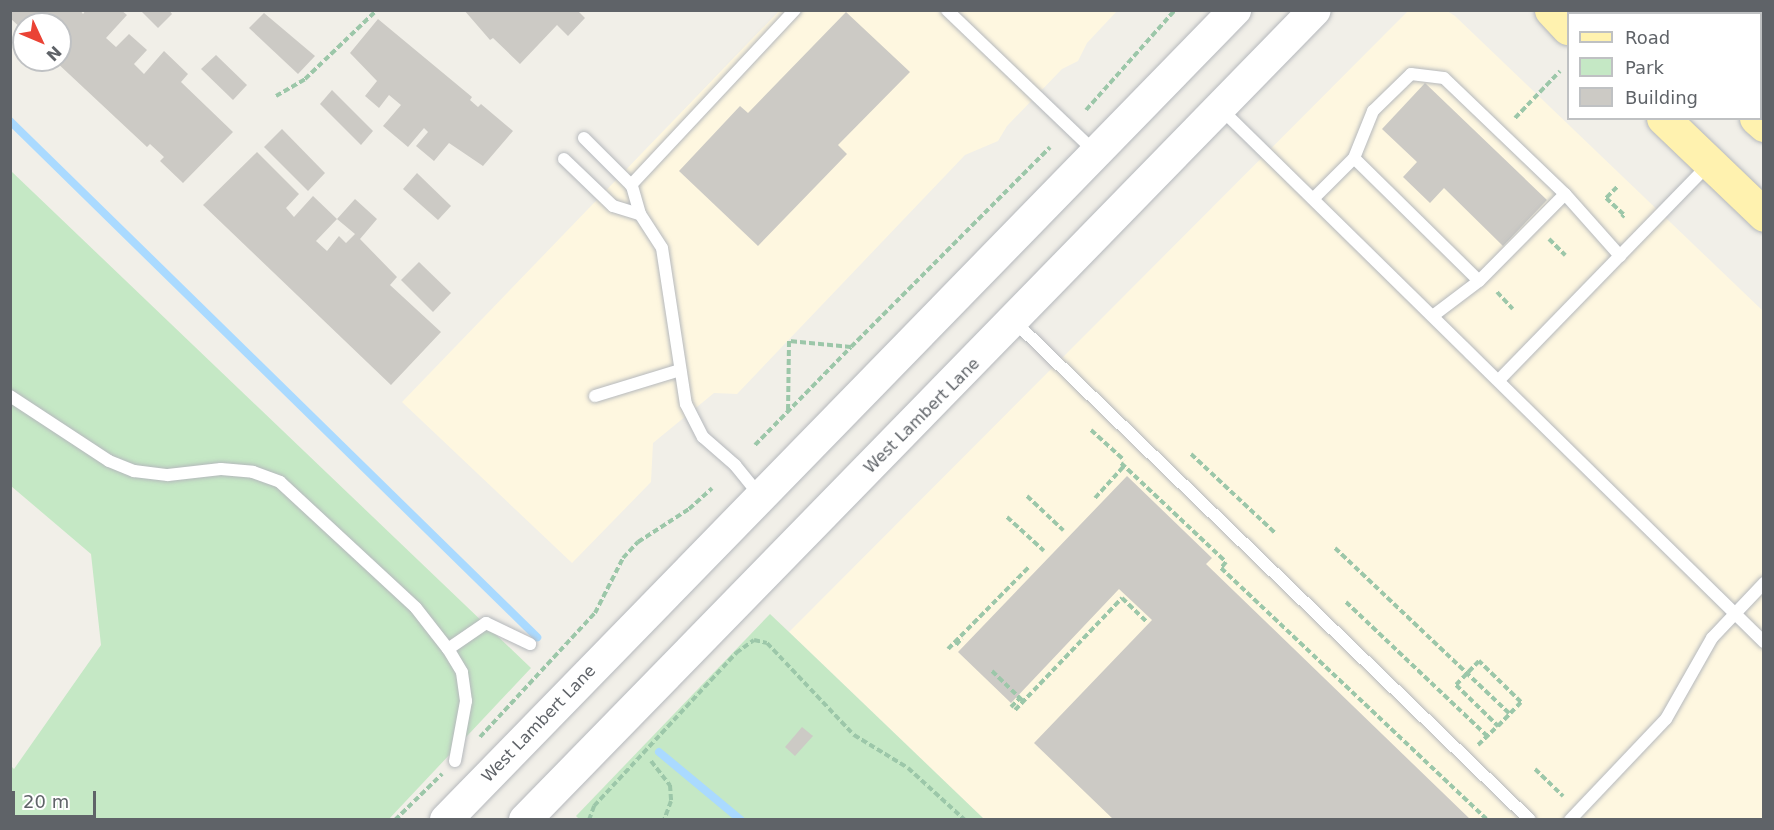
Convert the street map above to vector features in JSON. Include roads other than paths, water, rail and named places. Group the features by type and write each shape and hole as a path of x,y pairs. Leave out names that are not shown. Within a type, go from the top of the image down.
{"main road":[{"name":"West Lambert Lane","path":"446,819 1098,155 1235,10"},
{"name":"West Lambert Lane","path":"525,819 1016,322 1316,10"},
{"path":"1551,10 1567,25"},
{"path":"1665,120 1764,215"}],"lane":[{"path":"631,185 795,10"},
{"path":"947,10 1098,155"},
{"path":"1314,198 1354,158 1372,111 1411,74 1444,78 1564,194 1620,256"},
{"path":"1221,109 1500,379 1764,642"},
{"path":"584,138 631,185 640,214 662,248 686,404 703,436 735,465 761,497"},
{"path":"1354,158 1479,281"},
{"path":"564,159 613,206 640,214"},
{"path":"1500,379 1710,163"},
{"path":"1434,315 1479,281 1564,194"},
{"path":"1016,322 1530,819"},
{"path":"595,396 680,370"},
{"path":"10,396 100,455 134,471 168,476 222,469 253,472 280,482 416,608 448,648 462,672 466,701 455,761"},
{"path":"1570,819 1666,718 1697,659 1735,612 1764,583"},
{"path":"448,648 486,623 530,644"}],"waterway":[{"path":"10,121 537,637"},
{"path":"659,752 741,820"}]}
